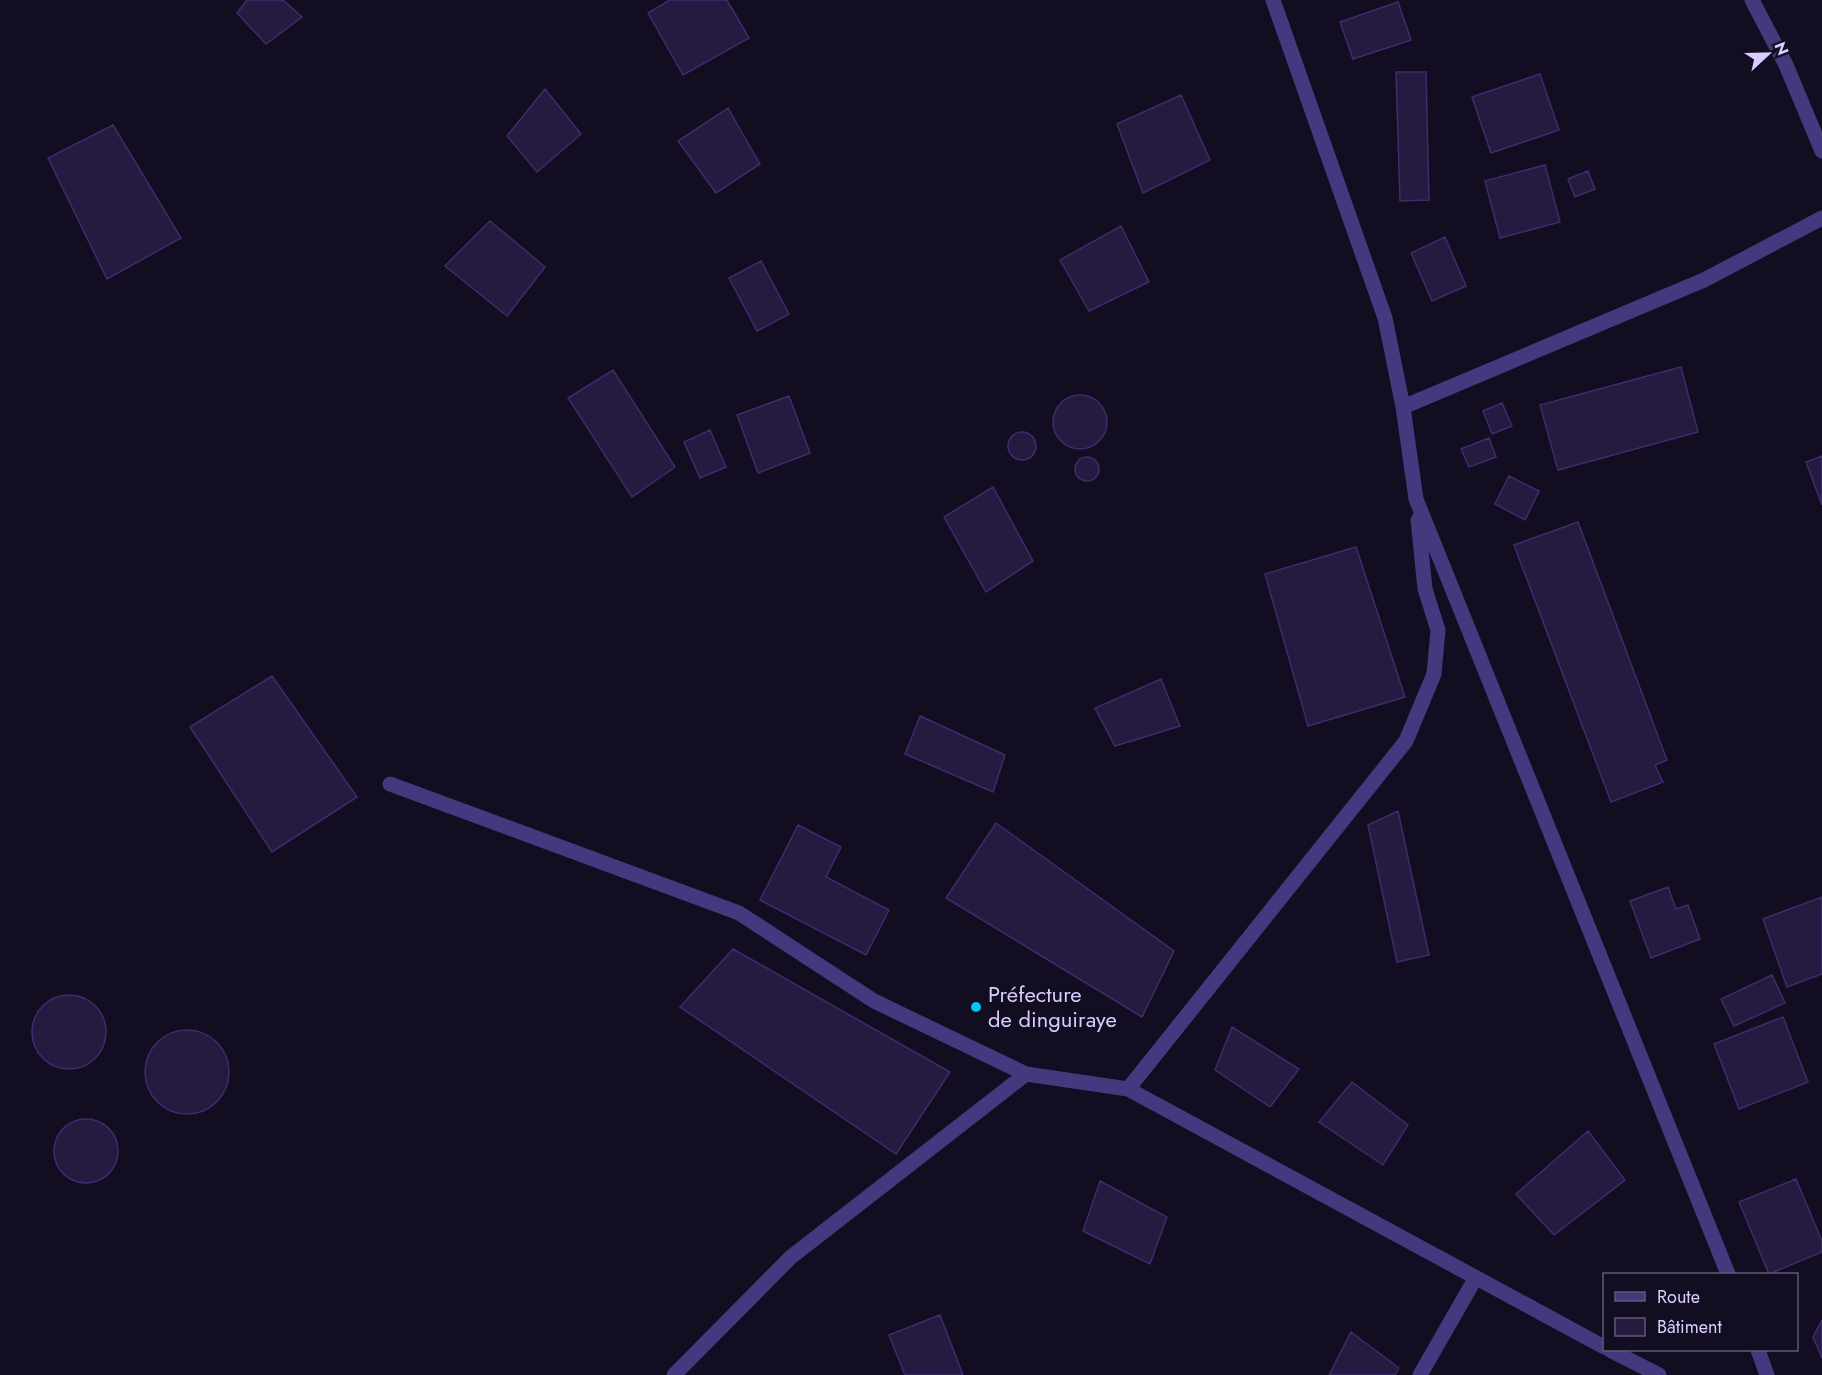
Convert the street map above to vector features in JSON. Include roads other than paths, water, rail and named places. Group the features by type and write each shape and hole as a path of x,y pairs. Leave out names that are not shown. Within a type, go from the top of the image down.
{"street":[{"path":"1128,1089 1406,741 1434,674 1438,630 1425,589 1416,499 1403,407 1385,318 1274,0"},
{"path":"1752,0 1786,65 1822,151"},
{"path":"1403,407 1704,280 1822,218"},
{"path":"1416,499 1727,1273"},
{"path":"390,784 739,913 874,1001 1026,1074 1128,1089 1475,1279 1603,1346"},
{"path":"674,1375 791,1257 1026,1074"},
{"path":"1420,1375 1475,1279"},
{"path":"1612,1351 1659,1375"},
{"path":"1758,1351 1767,1375"}],"place":[{"name":"Préfecture de dinguiraye","path":"976,1007"}]}
